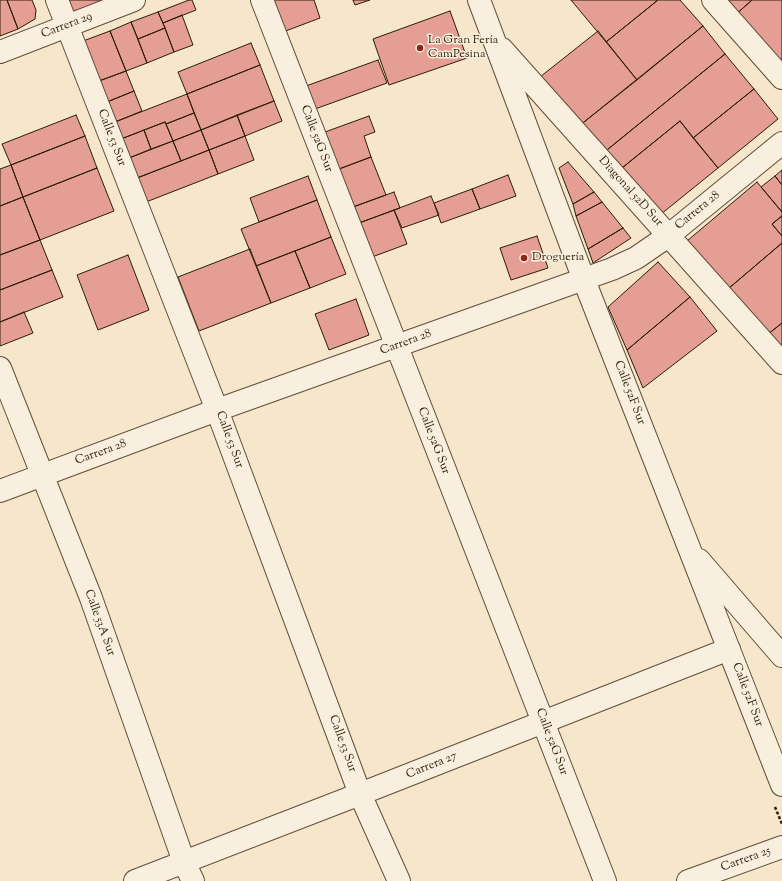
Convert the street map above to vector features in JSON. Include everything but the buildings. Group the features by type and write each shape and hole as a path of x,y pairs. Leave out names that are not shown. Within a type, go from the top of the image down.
{"street":[{"name":"Calle 53 Sur","path":"57,0 217,410 360,794 399,881"},
{"name":"Carrera 29","path":"0,52 134,0"},
{"name":"Calle 52G Sur","path":"262,0 605,881"},
{"name":"Calle 52F Sur","path":"479,0 584,280 782,785"},
{"path":"713,0 782,78"},
{"name":"Diagonal 52D Sur","path":"493,38 782,363"},
{"name":"Carrera 28","path":"0,491 217,410 612,269 636,258 668,236 782,144"},
{"name":"Calle 53A Sur","path":"0,368 90,598 189,871"},
{"path":"689,548 782,656"},
{"name":"Carrera 27","path":"135,881 189,871 360,794 728,649"},
{"name":"Carrera 25","path":"688,881 782,847"}],"place":[{"name":"La Gran Fería CamPesina","path":"420,48"},
{"name":"Droguería","path":"524,258"}]}
